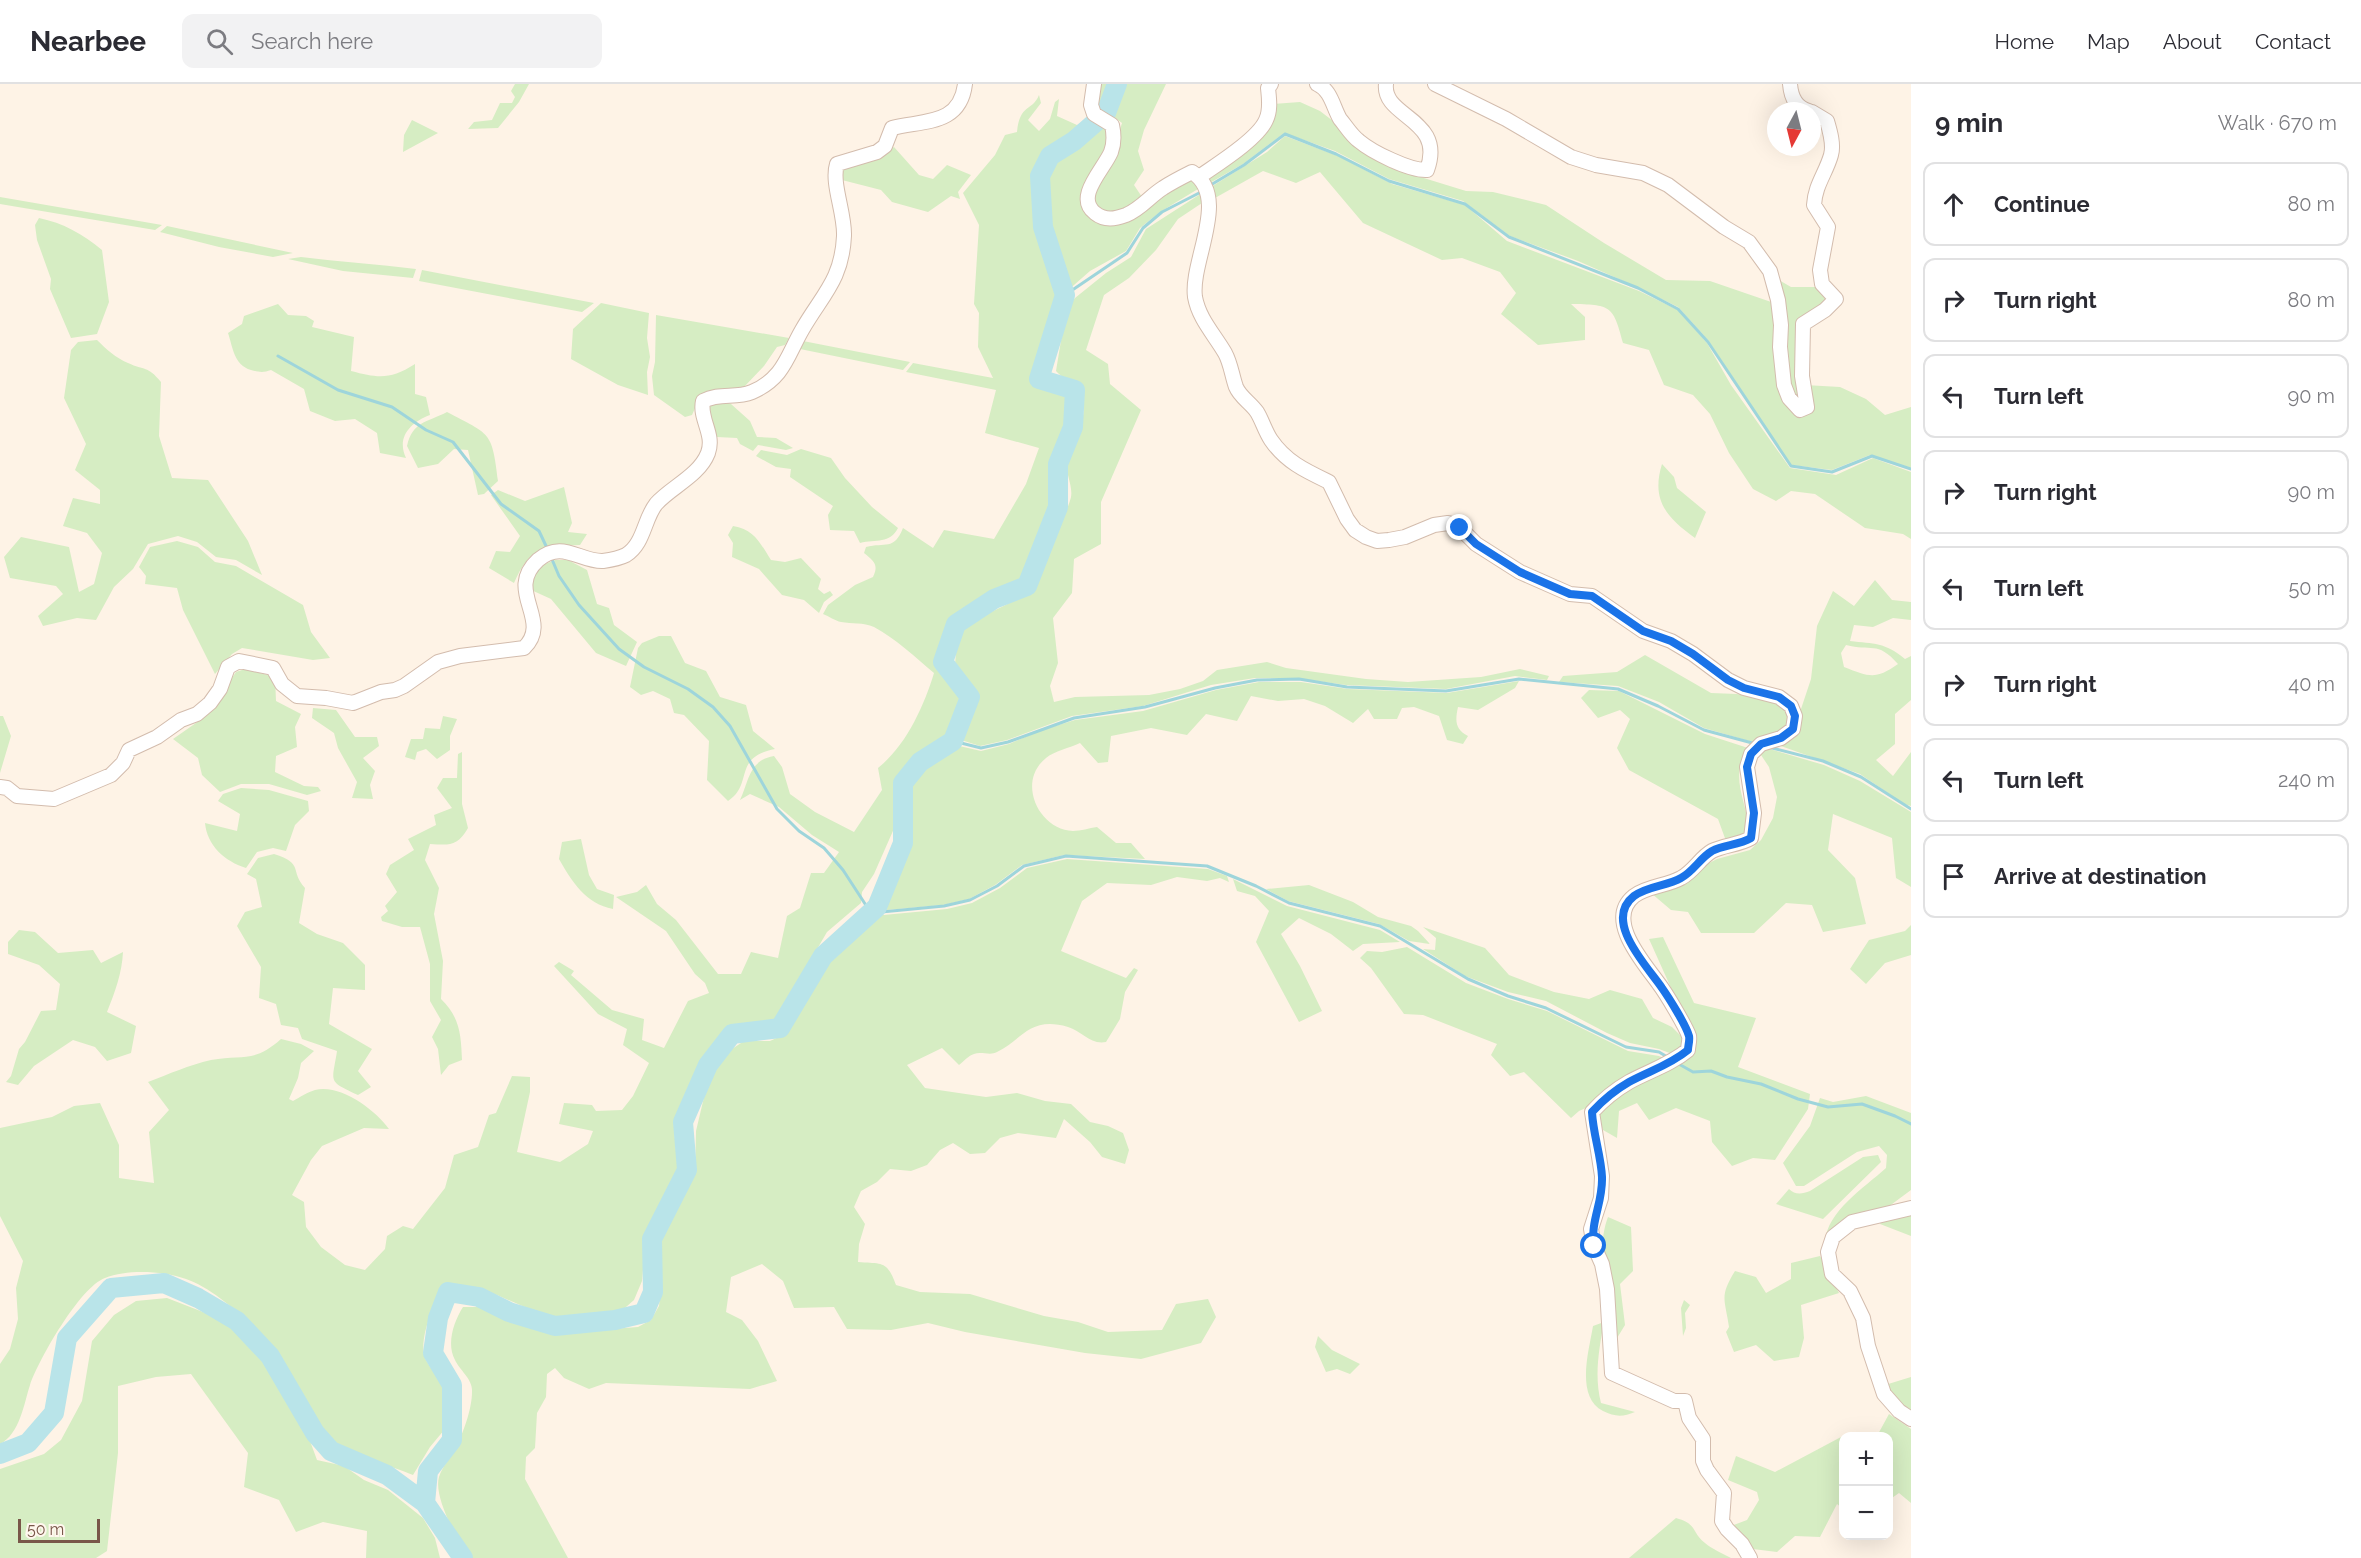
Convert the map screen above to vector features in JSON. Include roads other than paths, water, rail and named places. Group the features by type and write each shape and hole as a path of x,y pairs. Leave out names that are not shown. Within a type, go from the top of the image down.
{"street":[{"path":"0,787 17,796 54,799 111,775 123,763 129,750 157,737 181,720 197,714 210,703 220,689 228,667 239,661 273,668 282,684 297,696 353,703 381,692 395,690 438,662 460,656 524,648 531,641 534,633 524,588 526,578 540,559 555,551 574,552 602,561 626,555 642,535 654,507 704,463 711,438 701,410 703,401 714,395 751,392 776,375 790,356 804,327 828,292 843,254 842,206 835,172 837,164 877,152 885,146 891,128 940,118 954,110 962,98 965,84"},
{"path":"1094,84 1091,105 1094,114 1112,125 1114,139 1112,150 1090,187 1087,201 1090,209 1112,220 1128,214 1192,172 1203,184 1209,209 1208,225 1194,287 1200,316 1226,354 1237,389 1257,412 1272,441 1297,467 1329,482 1341,508 1355,530 1377,541 1405,537 1434,525 1448,523 1520,572 1570,594 1592,596 1643,631 1671,641 1693,654 1728,680 1744,688 1779,697 1791,706 1795,716 1793,729 1781,738 1761,744 1751,754 1747,767 1754,813 1751,838 1741,844 1714,850 1682,877 1633,897 1625,910 1624,926 1627,938 1663,990 1690,1037 1688,1050 1676,1060 1629,1082 1607,1097 1592,1112 1602,1176 1601,1198 1591,1229 1607,1289 1612,1373 1674,1401 1685,1401 1689,1418 1703,1439 1703,1461 1724,1493 1722,1521 1742,1544 1750,1558"},
{"path":"1203,184 1262,129 1268,118 1270,104 1268,88 1271,84"},
{"path":"1317,84 1326,93 1339,116 1360,142 1399,164 1416,171 1427,170 1430,163 1427,136 1419,125 1393,105 1385,93 1386,84"},
{"path":"1435,84 1479,108 1506,119 1571,157 1596,165 1643,173 1668,185 1724,227 1749,242 1770,271 1782,325 1780,346 1784,385 1789,398 1800,410 1807,407 1803,383 1803,324 1825,310 1836,299 1822,284 1820,270 1828,227 1814,205 1819,180 1832,153 1827,121 1821,117"},
{"path":"1790,84 1791,96 1796,102"},
{"path":"1911,1208 1852,1222 1833,1237 1828,1252 1832,1274 1850,1291 1863,1318 1868,1346 1884,1394 1899,1411 1911,1419"}],"waterway":[{"path":"463,1558 425,1503 428,1471 452,1440 452,1385 433,1353 438,1318 448,1292 479,1297 509,1312 555,1326 615,1320 644,1313 653,1292 652,1239 687,1170 683,1122 708,1065 732,1034 780,1028 823,956 877,907 903,843 903,783 920,762 953,741 970,697 943,662 956,624 994,599 1027,586 1058,507 1058,464 1073,427 1075,390 1039,379 1065,295 1043,227 1040,176 1050,156 1074,141 1106,113 1117,84"},
{"path":"1209,186 1244,165 1285,134 1336,154 1389,181 1465,204 1509,237 1638,288 1678,309 1708,342 1791,466 1832,472 1872,456 1911,469"},
{"path":"1065,295 1127,253 1143,228 1162,212 1201,192"},
{"path":"278,356 338,390 392,407 426,430 453,442 501,504 539,531 547,548"},
{"path":"551,557 559,576 579,605 619,649 644,667 688,689 713,707 730,726 777,809 799,831 824,848 843,870 871,913 944,906 970,900 997,886 1024,866 1066,856 1207,866 1256,886 1289,903 1380,926 1468,979 1508,996 1546,1008 1626,1047 1659,1052 1669,1058"},
{"path":"953,741 981,748 1008,742 1074,718 1145,707 1215,688 1257,680 1299,679 1347,687 1446,691 1519,679 1618,689 1658,706 1704,730 1756,744"},
{"path":"1768,747 1823,761 1861,777 1911,809"},
{"path":"1677,1063 1693,1072 1711,1071 1761,1084 1798,1099 1828,1107 1862,1104 1911,1124"},
{"path":"0,1454 28,1443 54,1413 67,1338 111,1288 164,1283 198,1298 237,1321 270,1356 315,1433 331,1451 387,1475 425,1503"}]}
